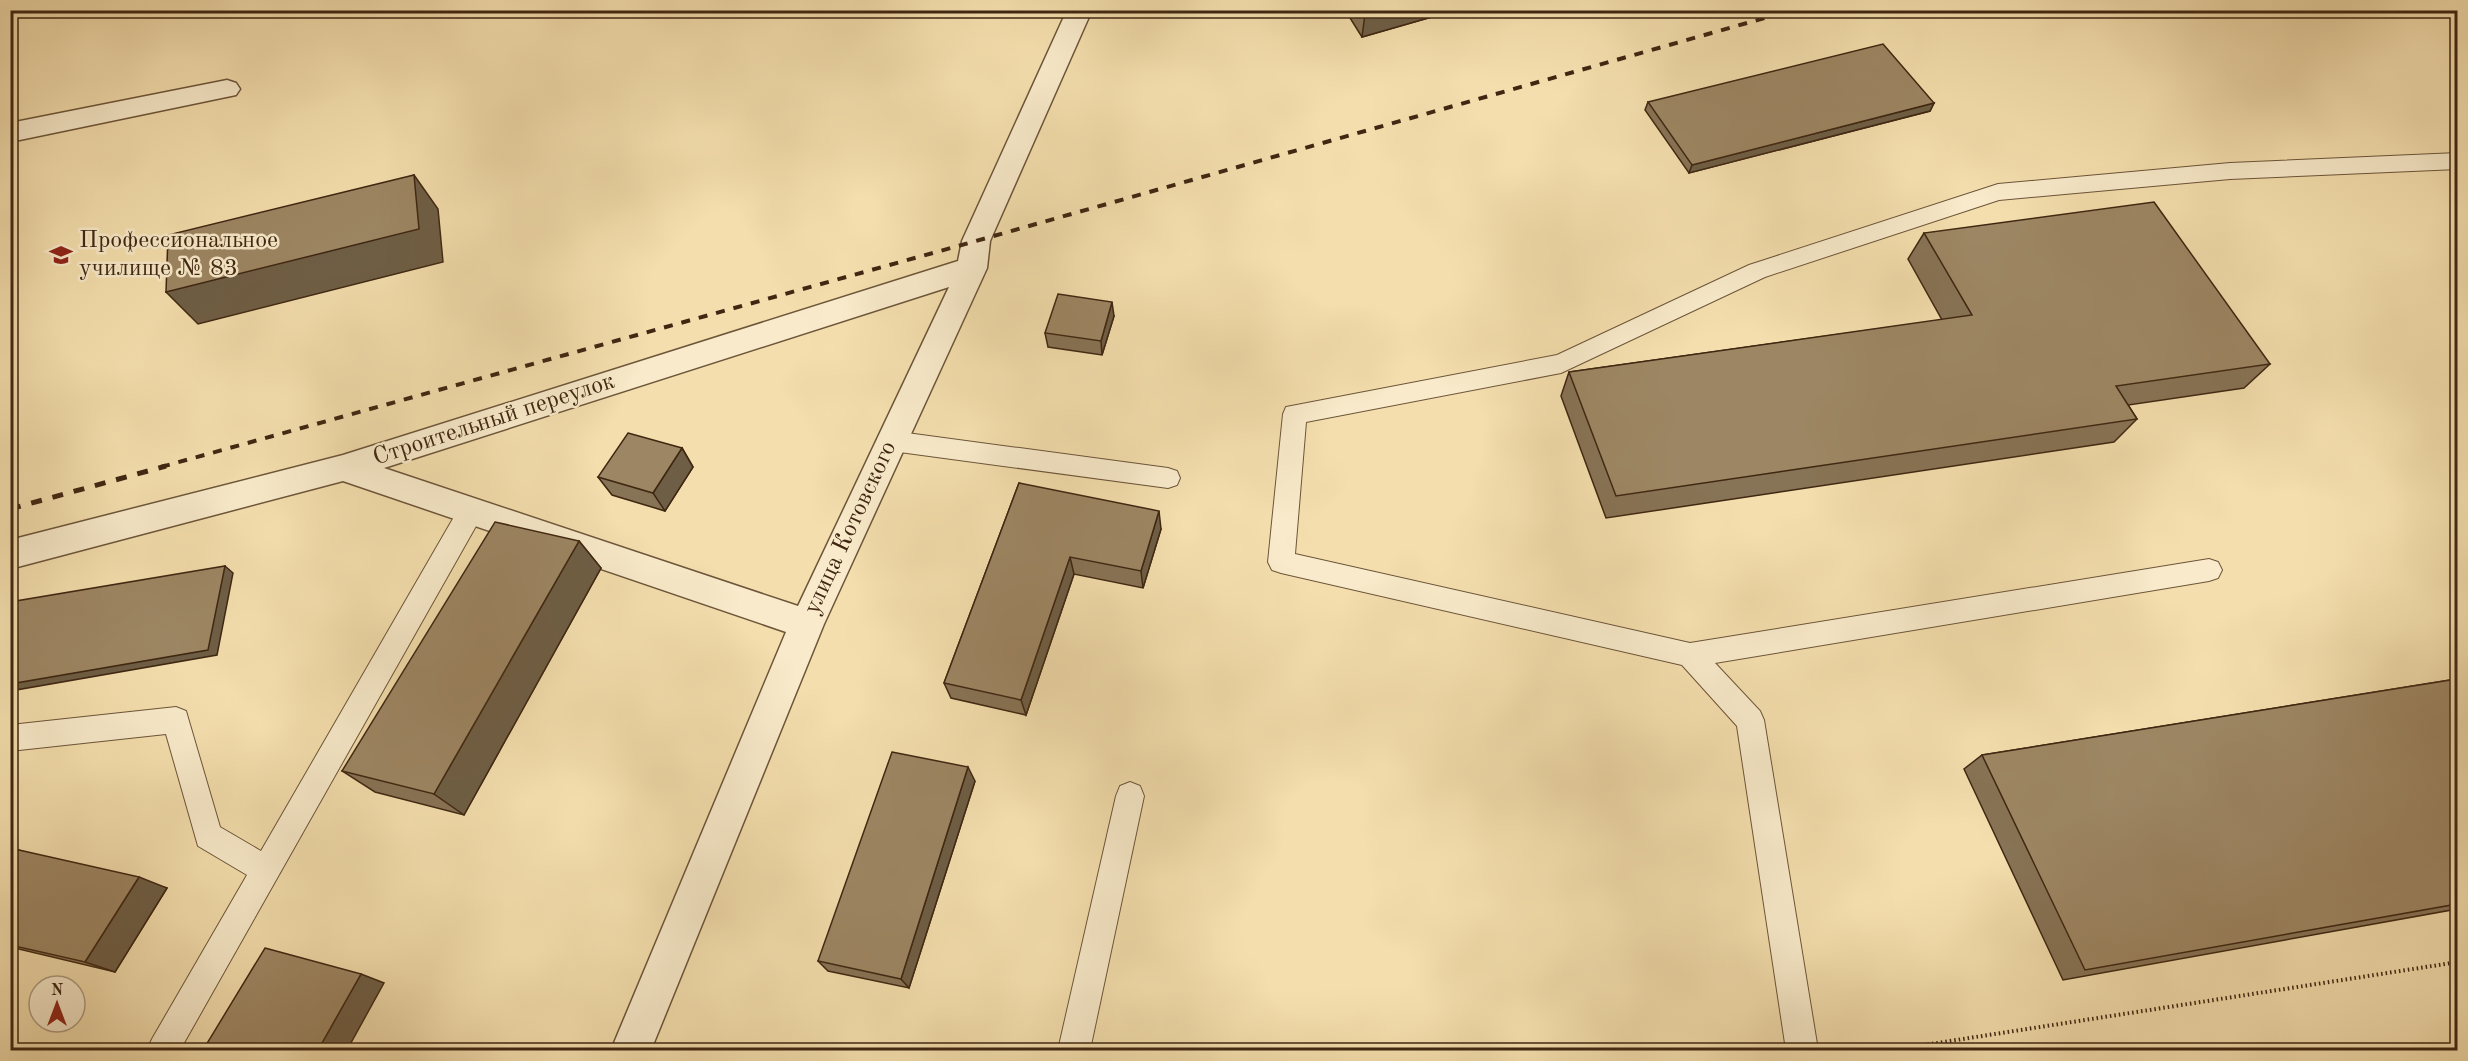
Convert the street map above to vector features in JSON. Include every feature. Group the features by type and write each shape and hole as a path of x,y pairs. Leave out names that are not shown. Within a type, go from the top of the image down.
{"street":[{"name":"улица Котовского","path":"632,1050 807,624 972,268 976,242 1080,10"},
{"path":"10,133 227,89"},
{"name":"Строительный переулок","path":"10,555 343,468 972,268"},
{"path":"343,468 807,624"}],"lane":[{"path":"2209,570 1690,656 1281,562 1295,414 1561,364 1757,271 1998,192 2230,171 2457,161"},
{"path":"891,441 1168,478"},
{"path":"163,1050 471,511"},
{"path":"1690,656 1750,720 1802,1050"},
{"path":"10,738 176,720 207,836 266,870"},
{"path":"1074,1050 1130,796"}],"path":[{"path":"1892,1050 2457,962"}],"building":[{"path":"1362,10 1379,10 1365,14"},
{"path":"1883,44 1934,103 1692,165 1648,102"},
{"path":"414,175 419,229 166,292 168,235"},
{"path":"2154,202 2270,364 2116,386 2137,419 1616,496 1569,372 1972,315 1924,233"},
{"path":"1058,294 1112,302 1101,341 1045,333"},
{"path":"628,433 682,448 653,493 598,477"},
{"path":"1019,483 1159,511 1141,571 1070,557 1021,700 944,683"},
{"path":"495,522 579,541 434,794 342,771"},
{"path":"225,566 208,650 10,684 10,602"},
{"path":"2457,679 2457,904 2085,970 1982,755"},
{"path":"892,752 968,767 901,979 818,961"},
{"path":"10,848 139,877 85,962 10,945"},
{"path":"265,948 361,974 318,1050 203,1050"}],"railway":[{"path":"161,467 976,241 1793,10"},
{"path":"10,509 166,466"}],"place":[{"name":"Профессиональное училище № 83","path":"61,255"}]}
